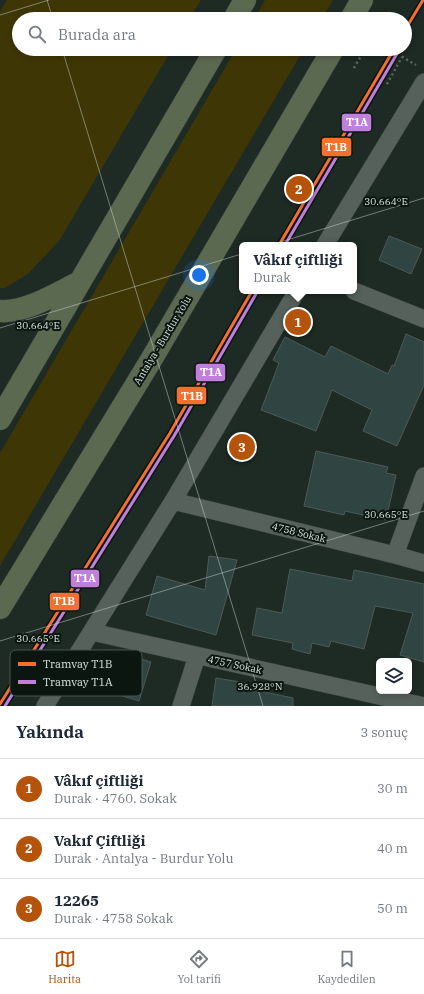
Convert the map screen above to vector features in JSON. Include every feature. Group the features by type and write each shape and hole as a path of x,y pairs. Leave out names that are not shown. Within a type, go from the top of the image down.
{"highway":[{"path":"238,12 245,0"},
{"path":"355,12 362,0"},
{"path":"0,419 212,56"},
{"name":"Antalya - Burdur Yolu","path":"0,608 151,360 329,56"},
{"path":"0,311 21,308 38,302 80,282"}],"street":[{"path":"327,242 421,74"},
{"path":"357,292 424,319"},
{"path":"81,650 173,501 295,294"},
{"path":"395,555 424,476"},
{"name":"4758 Sokak","path":"173,501 424,563"},
{"name":"4757 Sokak","path":"92,632 424,706"},
{"path":"180,706 197,656"},
{"path":"45,706 51,696"}],"path":[{"path":"354,68 361,56"},
{"path":"387,84 402,57 421,74"}],"shaded area":[{"path":"7,0 201,0 193,12 12,12 12,56 168,56 59,241 28,274 5,288 0,288 0,11"},
{"path":"265,0 333,0 326,12 258,12"},
{"path":"232,56 300,56 0,566 0,453"}],"building":[{"path":"389,236 422,249 411,274 379,260"},
{"path":"406,334 424,342 424,385 397,446 363,431 372,410 332,390 316,431 261,410 279,363 273,360 285,337 325,357 331,346 388,374 392,365 394,366"},
{"path":"316,451 388,467 386,473 396,475 386,520 345,511 344,515 304,506"},
{"path":"209,556 237,560 216,635 146,615 157,576 205,590"},
{"path":"290,569 352,581 354,570 424,584 424,662 400,655 413,613 375,606 364,649 331,641 329,647 312,643 310,654 292,649 293,643 252,635 257,608 282,613"},
{"path":"142,659 151,662 142,691"},
{"path":"216,678 247,683 246,688 293,698 293,706 212,706"},
{"path":"122,696 141,696 139,701"}],"tram line":[{"name":"T1B","path":"412,18 423,0"},
{"name":"T1B","path":"281,242 390,56"},
{"name":"T1A","path":"287,242 396,56"},
{"name":"T1B","path":"34,650 170,433 250,294"},
{"name":"T1A","path":"40,650 174,436 256,294"},
{"name":"T1B","path":"0,704 10,688"},
{"name":"T1A","path":"5,706 11,696"}],"place":[{"name":"Vakıf Çiftliği","path":"299,189"},
{"name":"Vâkıf çiftliği","path":"298,322"},
{"name":"12265","path":"242,447"}]}
